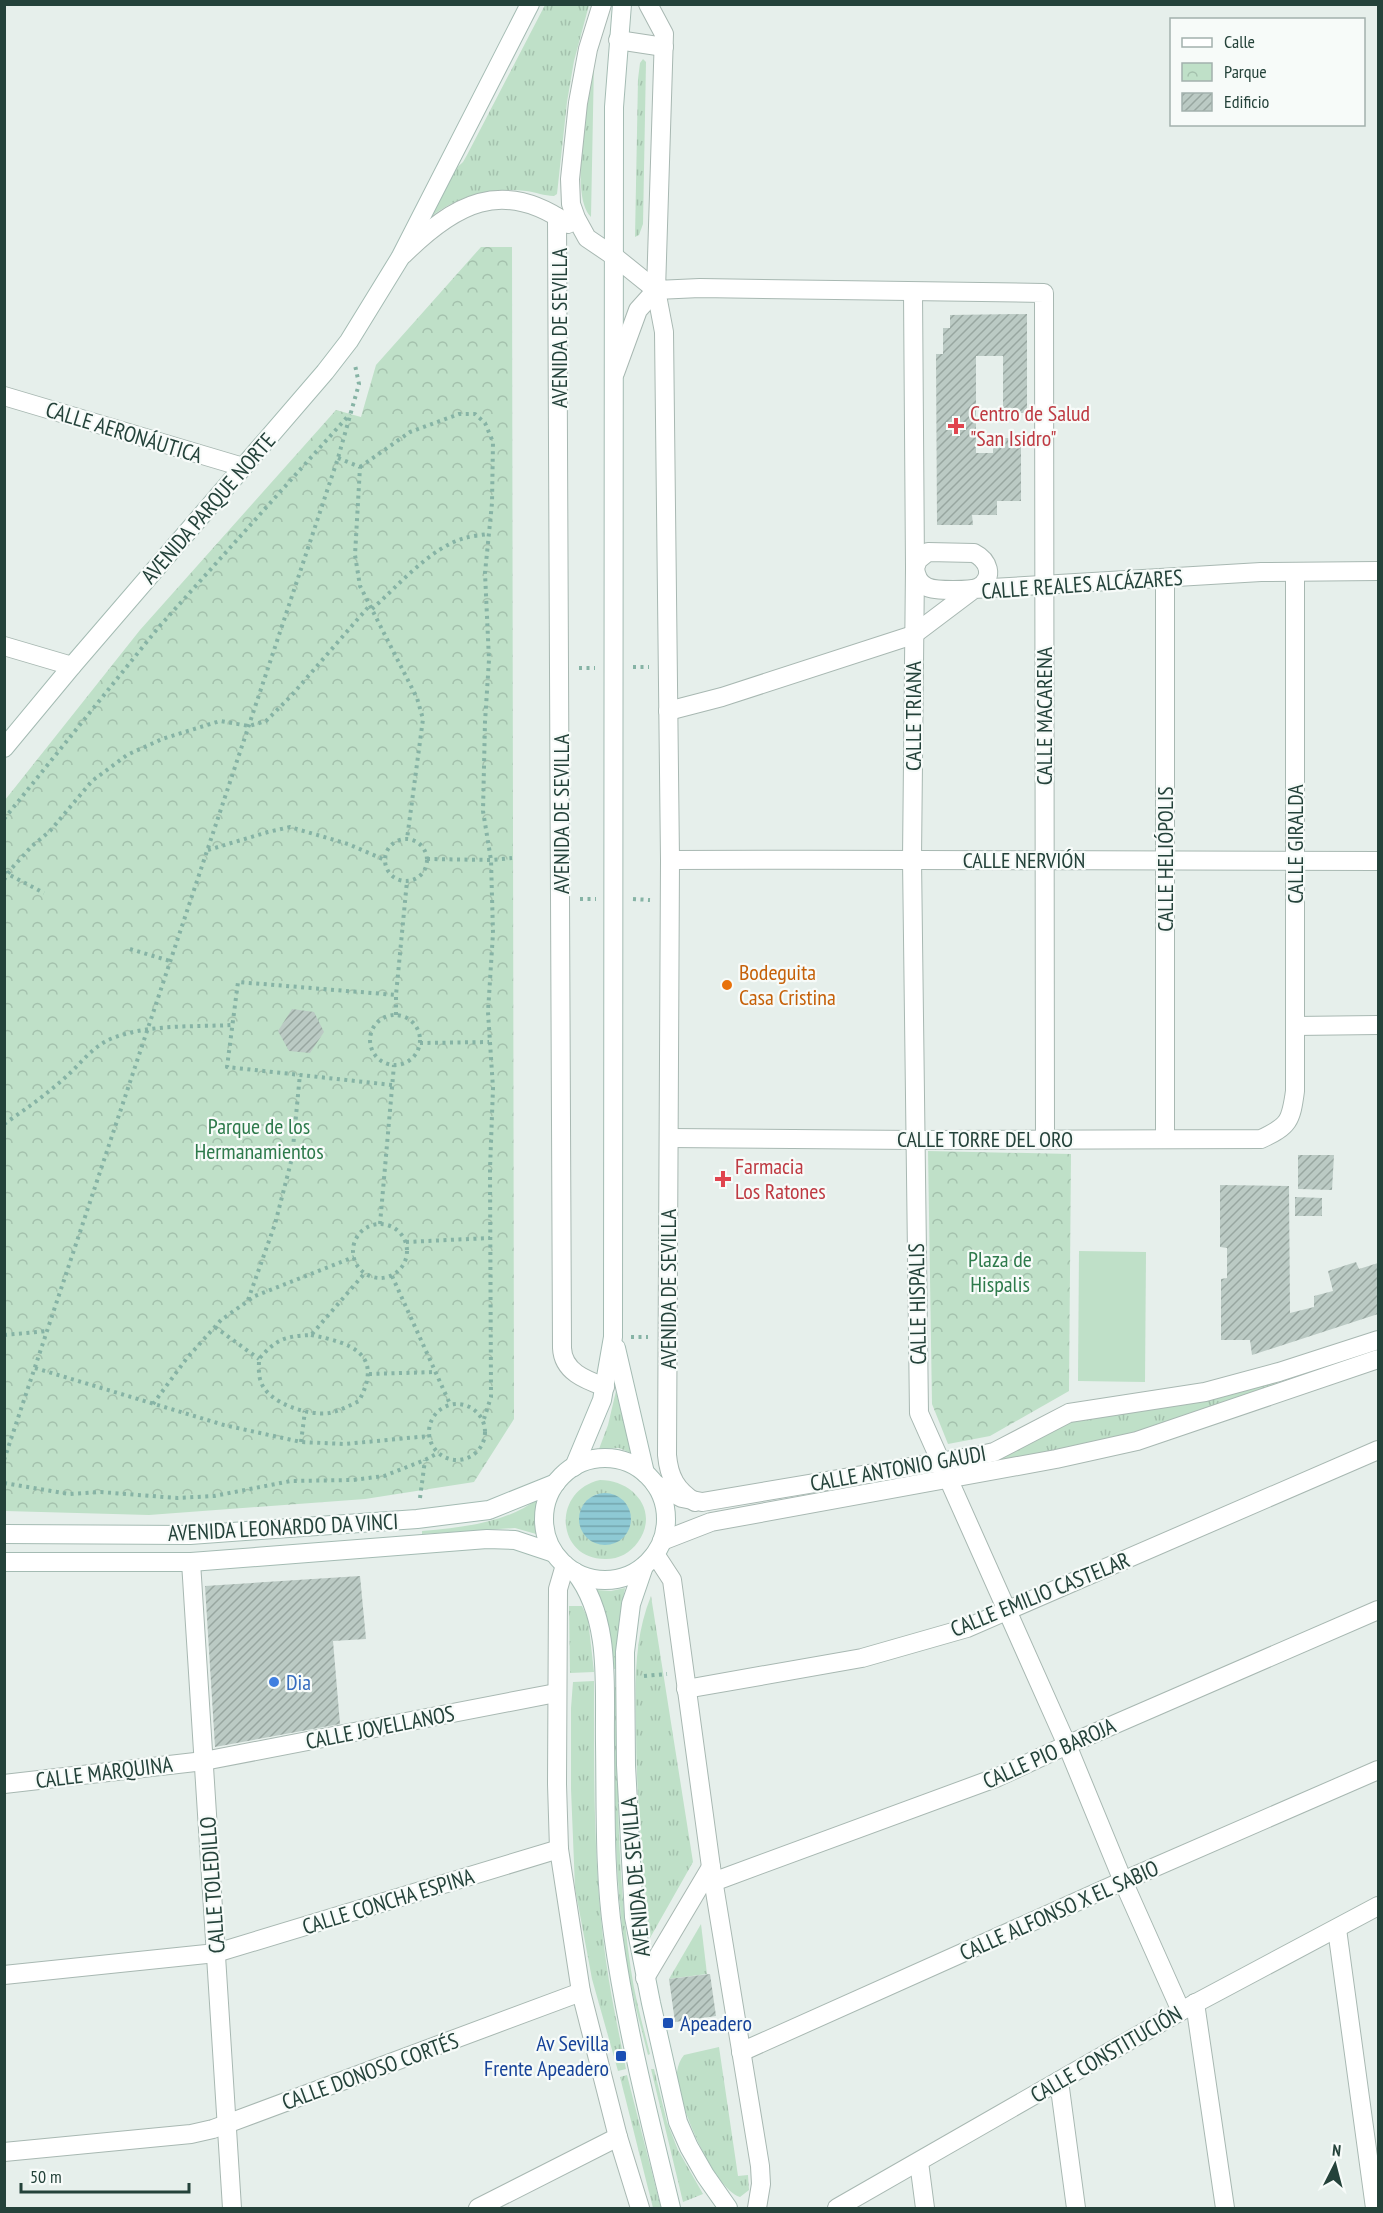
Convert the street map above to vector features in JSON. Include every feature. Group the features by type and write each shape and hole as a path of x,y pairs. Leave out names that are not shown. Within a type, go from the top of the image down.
{"street":[{"path":"400,258 530,4"},
{"path":"587,238 571,204 570,179 583,74 602,4"},
{"name":"AVENIDA DE SEVILLA","path":"574,1467 602,1400 613,1337 614,119 622,4"},
{"path":"618,40 664,40 648,4"},
{"name":"AVENIDA DE SEVILLA","path":"664,40 656,290 664,332 670,860 666,1337 668,1425"},
{"path":"400,258 431,228 470,205 502,200 522,201 546,209 615,257 656,290 700,288 913,292"},
{"name":"AVENIDA DE SEVILLA","path":"557,217 562,1348 568,1367 588,1381 605,1387"},
{"name":"AVENIDA PARQUE NORTE","path":"4,748 325,372 349,341 400,258"},
{"path":"613,380 638,310 656,290"},
{"name":"CALLE MACARENA","path":"913,292 1044,293 1045,1139"},
{"name":"CALLE TRIANA","path":"913,292 915,568 912,859 915,1140"},
{"name":"CALLE AERONÁUTICA","path":"4,396 243,467"},
{"path":"971,552 980,556 988,569 987,580 975,589 929,588 920,580 915,568 916,562 926,553 971,552"},
{"name":"CALLE REALES ALCÁZARES","path":"668,711 722,697 913,635 975,589 1295,572 1378,571"},
{"name":"CALLE GIRALDA","path":"1292,1116 1295,1091 1295,572"},
{"name":"CALLE HELIÓPOLIS","path":"1165,578 1165,1139"},
{"path":"4,646 72,666"},
{"name":"CALLE NERVIÓN","path":"670,860 1378,861"},
{"path":"1295,1026 1378,1025"},
{"name":"CALLE TORRE DEL ORO","path":"669,1138 1260,1139 1279,1130 1292,1116"},
{"name":"CALLE HISPALIS","path":"915,1140 919,1413 1067,1745 1123,1881 1188,2007 1225,2208"},
{"name":"AVENIDA DE SEVILLA","path":"613,1337 635,1438 650,1479"},
{"name":"CALLE ANTONIO GAUDI","path":"654,1554 686,1532 711,1522 946,1471 994,1452 1068,1413 1205,1392 1279,1372 1378,1340"},
{"name":"CALLE ANTONIO GAUDI","path":"695,1502 1056,1459 1137,1441 1378,1359"},
{"path":"650,1479 668,1425"},
{"path":"668,1425 667,1455 671,1477 676,1486 695,1502"},
{"name":"CALLE EMILIO CASTELAR","path":"686,1689 862,1658 967,1628 1378,1450"},
{"path":"650,1479 663,1500 666,1516 654,1554 630,1575 607,1580 590,1578 565,1564 546,1536 544,1518 547,1499 556,1483 574,1467 592,1460 611,1459 629,1463 650,1479 695,1502"},
{"name":"AVENIDA LEONARDO DA VINCI","path":"4,1534 190,1535 417,1519 489,1510 556,1483"},
{"path":"686,1532 674,1544 671,1553 672,1580 712,1874 761,2173 761,2192 757,2208"},
{"name":"AVENIDA LEONARDO DA VINCI","path":"4,1562 191,1562 487,1539 515,1540 565,1564"},
{"path":"654,1554 672,1580"},
{"name":"AVENIDA DE SEVILLA","path":"654,1554 636,1586 628,1621 625,1677 634,1917 645,1978 673,2104 681,2129 705,2175 728,2208"},
{"name":"CALLE TOLEDILLO","path":"191,1562 232,2208"},
{"path":"565,1564 558,1589 556,1693 556,1784 560,1850 581,1992 618,2137 640,2208"},
{"name":"AVENIDA DE SEVILLA","path":"565,1564 588,1592 594,1607 602,1648 608,1870 614,1942 637,2070 671,2208"},
{"name":"CALLE PIO BAROJA","path":"712,1874 988,1781 1378,1610"},
{"name":"CALLE JOVELLANOS","path":"204,1761 556,1693"},
{"name":"CALLE MARQUINA","path":"4,1784 204,1761"},
{"name":"CALLE ALFONSO X EL SABIO","path":"741,2052 1378,1770"},
{"name":"CALLE CONCHA ESPINA","path":"4,1975 216,1953 560,1850"},
{"path":"645,1978 712,1874"},
{"name":"CALLE CONSTITUCIÓN","path":"837,2208 1188,2007 1378,1906"},
{"path":"1337,1929 1375,2208"},
{"name":"CALLE DONOSO CORTÉS","path":"4,2152 191,2134 227,2124 581,1992"},
{"path":"1059,2081 1076,2208"},
{"path":"478,2208 618,2137"},
{"path":"919,2162 925,2208"}],"path":[{"path":"4,1460 338,458 359,384 349,341"},
{"path":"4,819 158,628 350,414"},
{"path":"360,467 410,432 459,414 474,414 485,423 493,442 492,503 485,573 489,660 483,811 491,860 493,933 488,982 489,1042 493,1088 490,1238 491,1397 483,1422 484,1439 480,1448 470,1457 450,1459 438,1453 429,1436 430,1422 434,1415 438,1410 450,1404 470,1407 483,1422"},
{"path":"338,458 360,467"},
{"path":"360,467 355,555 360,586 417,698 423,718 407,839"},
{"path":"4,880 6,874 32,846 50,831 92,781 127,755 162,739 211,723 220,721 249,726 266,721 371,607 412,570 463,538 488,534"},
{"path":"207,850 290,828 348,844 385,860"},
{"path":"407,839 413,840 422,847 427,860 423,873 416,879 407,881 392,876 386,868 385,860 393,844 407,839"},
{"path":"427,860 512,858"},
{"path":"6,874 44,893"},
{"path":"396,1015 407,881"},
{"path":"130,949 170,961"},
{"path":"392,1085 227,1067 238,982 396,995"},
{"path":"396,1015 409,1018 419,1032 420,1042 416,1056 394,1065 384,1063 379,1059 372,1051 370,1040 377,1022 396,1015"},
{"path":"4,1124 68,1075 88,1054 112,1038 147,1030 232,1025"},
{"path":"420,1042 489,1042"},
{"path":"380,1224 394,1065"},
{"path":"247,1301 274,1224 292,1158 300,1074"},
{"path":"380,1224 393,1227 406,1242 408,1253 405,1262 392,1276 377,1278 364,1274 356,1263 354,1245 357,1237 367,1227 380,1224"},
{"path":"406,1242 490,1238"},
{"path":"153,1404 187,1358 215,1327 247,1301 266,1291 354,1257"},
{"path":"311,1335 364,1274"},
{"path":"392,1276 450,1404"},
{"path":"215,1327 259,1359"},
{"path":"4,1335 48,1331"},
{"path":"311,1335 347,1344 358,1352 366,1363 369,1374 366,1388 359,1401 327,1413 305,1412 285,1405 270,1395 261,1383 259,1359 275,1342 292,1336 311,1335"},
{"path":"35,1368 224,1425 301,1442 345,1444 429,1436"},
{"path":"369,1374 436,1372"},
{"path":"301,1442 305,1412"},
{"path":"4,1483 69,1494 100,1492 177,1498 214,1496 291,1481 353,1480 384,1476 438,1453"},
{"path":"417,1519 425,1460"}],"green space":[{"path":"545,5 589,5 574,61 567,102 557,194 550,196 513,190 487,192 451,204 429,218 451,173 467,155"},
{"path":"643,59 646,62 643,224 639,235 635,237 638,79 640,63"},
{"path":"594,62 591,217 584,205 581,166 585,119"},
{"name":"Parque de los Hermanamientos","path":"481,247 512,247 514,1419 474,1482 365,1499 149,1515 5,1511 5,800 140,630 336,410 361,417 376,365"},
{"name":"Plaza de Hispalis","path":"928,1151 1071,1154 1069,1391 990,1436 948,1444 932,1404"},
{"path":"1079,1251 1146,1252 1145,1382 1078,1381"},
{"path":"1275,1380 1278,1386 1125,1437 1003,1462 1000,1456 1075,1420"},
{"path":"616,1391 631,1453 619,1448 599,1449 608,1425"},
{"path":"600,1480 612,1481 623,1485 640,1499 646,1519 644,1530 635,1546 620,1557 606,1559 589,1556 577,1549 569,1537 566,1524 567,1510 573,1497 584,1487","holes":["597,1494 610,1494 618,1497 631,1517 630,1526 623,1537 592,1541 580,1523 581,1510 590,1498"]},
{"path":"538,1499 535,1513 536,1534 515,1528 422,1534 422,1531 467,1526 497,1519"},
{"path":"625,1588 618,1636 618,1669 613,1669 608,1630 597,1590 611,1591"},
{"path":"651,1596 693,1862 650,1938 639,1807 636,1693 641,1628"},
{"path":"569,1606 582,1606 588,1619 594,1672 570,1673"},
{"path":"594,1681 595,1821 599,1892 608,1974 626,2069 618,2071 592,1979 575,1888 571,1789 573,1682"},
{"path":"615,1687 618,1688 620,1864 626,1935 639,2012 650,2054 648,2055 628,1970 623,1935 617,1865"},
{"path":"701,1924 707,1974 669,1979"},
{"path":"719,2047 738,2176 748,2175 749,2190 740,2197 719,2178 708,2161 689,2121 678,2085 677,2069 684,2055"},
{"path":"651,2069 654,2069 667,2122 678,2150 703,2194 683,2202"},
{"path":"627,2075 661,2208 653,2208 620,2077"}],"water":[{"path":"605,1493 615,1495 623,1501 629,1509 631,1519 629,1529 623,1537 615,1543 605,1545 595,1543 587,1537 581,1529 579,1519 581,1509 587,1501 595,1495"}],"building":[{"name":"Centro de Salud \"San Isidro\"","path":"1027,314 1027,413 1003,413 1003,356 976,356 976,453 993,453 993,441 1003,441 1003,438 1021,438 1021,501 997,501 997,515 972,515 973,525 937,525 936,354 943,354 943,328 950,328 950,315"},
{"path":"292,1009 314,1012 324,1032 310,1053 289,1051 278,1031"},
{"path":"1298,1155 1334,1155 1332,1190 1298,1189"},
{"path":"1220,1185 1289,1186 1290,1313 1314,1307 1314,1296 1333,1291 1328,1271 1356,1262 1359,1269 1378,1263 1378,1314 1252,1355 1250,1340 1221,1340 1221,1279 1227,1278 1227,1248 1220,1247"},
{"path":"1295,1197 1322,1198 1322,1216 1295,1216"},
{"name":"Dia","path":"360,1576 366,1639 333,1641 340,1724 215,1747 205,1586"},
{"path":"710,1974 716,2016 675,2022 669,1979"}],"place":[{"name":"Centro de Salud \"San Isidro\"","path":"956,426"},
{"name":"Bodeguita Casa Cristina","path":"727,985"},
{"name":"Farmacia Los Ratones","path":"723,1179"},
{"name":"Dia","path":"274,1682"},
{"name":"Apeadero","path":"668,2023"},
{"name":"Av Sevilla Frente Apeadero","path":"621,2056"}]}
